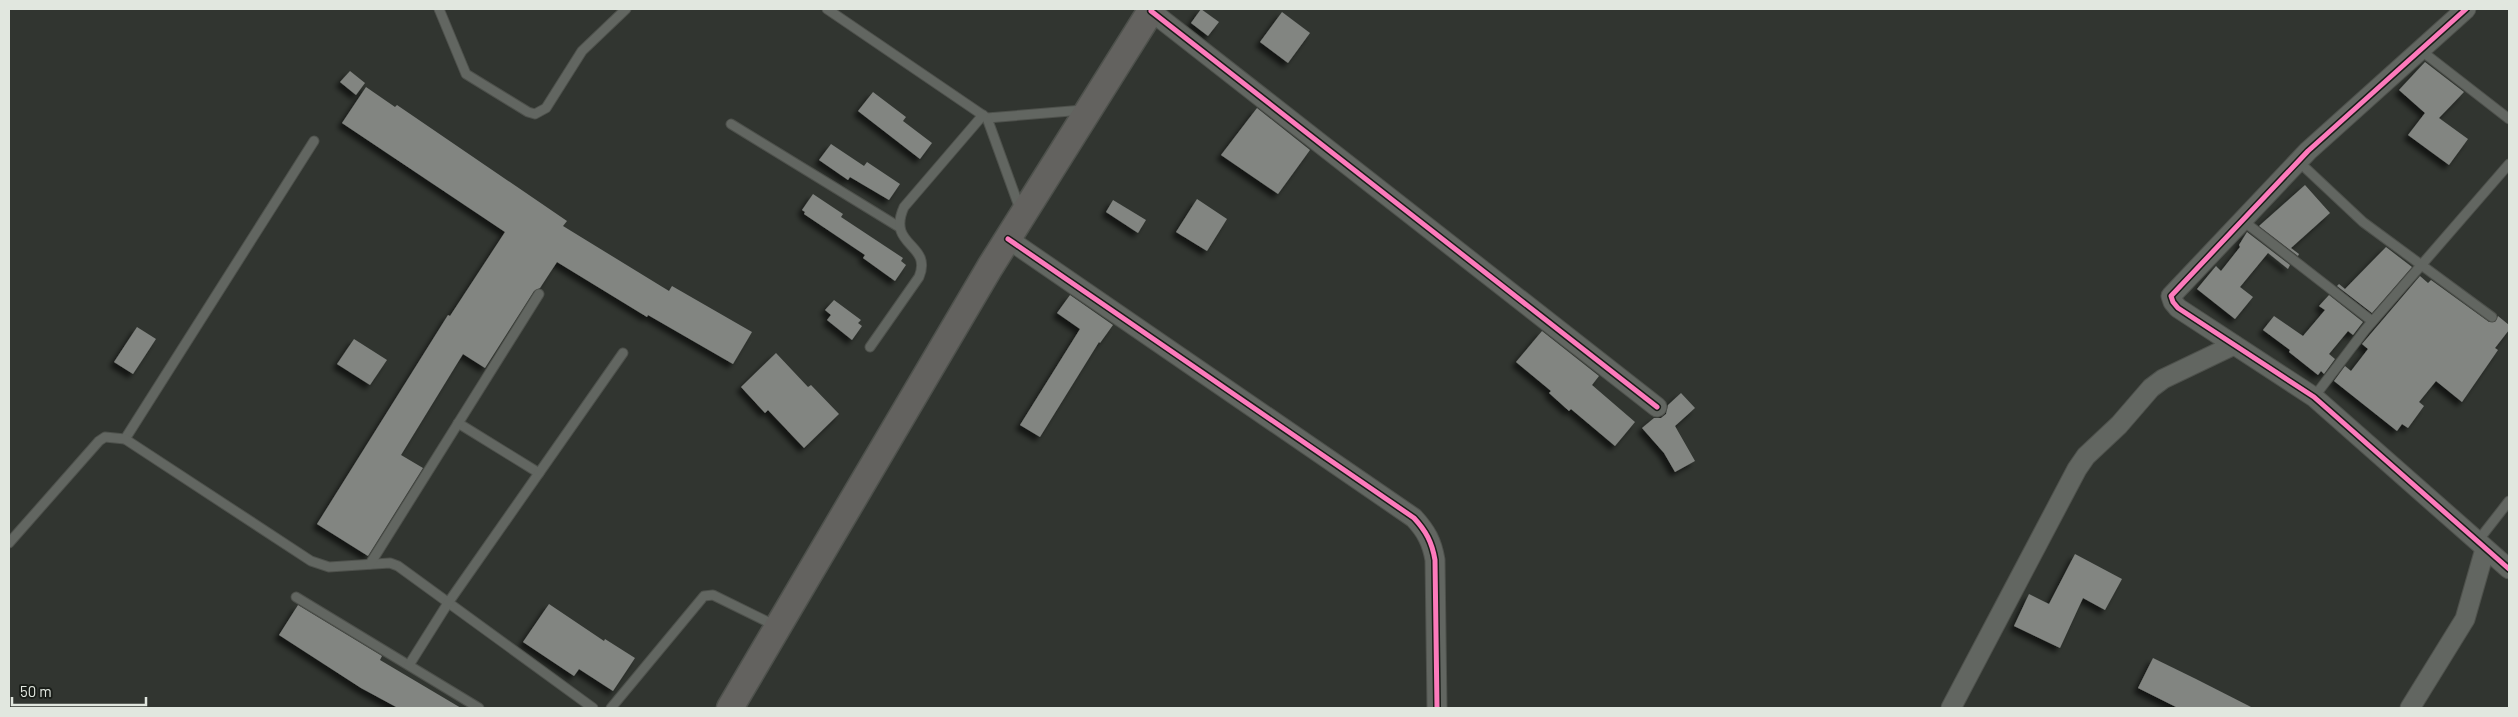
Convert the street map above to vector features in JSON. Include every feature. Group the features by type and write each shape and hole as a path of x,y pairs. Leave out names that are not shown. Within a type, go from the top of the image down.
{"main road":[{"path":"730,708 1008,239 1152,10"}],"street":[{"path":"2466,9 2419,49 2298,162 2171,296 2178,308 2314,397 2509,569"},
{"path":"1152,10 1657,407"},
{"path":"1008,239 1414,518 1426,531 1432,545 1435,560 1437,708"},
{"path":"1951,708 2076,469 2086,456 2119,425 2150,388 2162,379 2234,345"},
{"path":"2410,708 2465,619 2481,545"}],"lane":[{"path":"438,9 466,74 528,112 535,114 546,108 582,51 626,9"},
{"path":"827,9 985,116 1022,216"},
{"path":"2419,49 2509,119"},
{"path":"870,347 919,277 922,269 919,254 902,237 899,228 900,217 904,207 985,116 1089,110"},
{"path":"731,124 899,228"},
{"path":"125,439 314,141"},
{"path":"2298,162 2356,217 2492,317"},
{"path":"2314,397 2372,321 2509,164"},
{"path":"2242,220 2372,321"},
{"path":"370,564 539,294"},
{"path":"409,666 448,602 623,353"},
{"path":"458,424 539,473"},
{"path":"9,543 99,441 105,437 125,439 311,561 329,567 390,563 398,566 594,708"},
{"path":"2481,545 2509,501"},
{"path":"611,708 704,596 713,595 778,627"},
{"path":"296,597 479,708"}],"building":[{"path":"1201,9 1219,22 1208,36 1191,23"},
{"path":"1282,12 1310,33 1288,63 1260,42"},
{"path":"2425,62 2464,92 2439,118 2468,139 2449,165 2408,135 2425,113 2399,90"},
{"path":"350,71 365,83 356,95 340,82"},
{"path":"366,87 395,107 397,105 567,221 563,226 669,291 672,286 752,332 733,364 648,315 647,317 557,262 540,288 534,291 485,368 463,354 401,455 423,468 368,556 317,524 448,315 450,316 505,232 342,123"},
{"path":"873,92 906,117 903,121 932,143 920,159 858,111"},
{"path":"1257,108 1310,150 1278,194 1221,155"},
{"path":"831,144 864,166 867,162 900,184 889,200 850,177 848,180 819,160"},
{"path":"2305,185 2330,213 2291,248 2299,254 2298,256 2259,226"},
{"path":"813,194 843,214 841,217 903,258 901,261 906,265 895,281 863,258 865,255 804,214 805,212 802,210"},
{"path":"1197,199 1227,219 1207,251 1176,232"},
{"path":"1113,200 1146,220 1138,233 1106,212"},
{"path":"2247,232 2290,265 2288,269 2268,253 2240,287 2253,297 2235,319 2197,289 2216,266 2221,271 2240,247 2239,245"},
{"path":"2386,247 2412,267 2372,313 2337,286 2339,284 2345,289"},
{"path":"2420,276 2428,283 2431,280 2489,322 2495,322 2498,316 2509,325 2509,330 2495,348 2498,350 2462,402 2436,381 2419,402 2424,406 2408,428 2402,424 2397,431 2334,381 2345,366 2351,371 2368,349 2362,344"},
{"path":"1070,295 1113,325 1099,342 1040,437 1020,425 1080,329 1057,313"},
{"path":"2329,295 2363,322 2353,335 2348,331 2329,354 2335,359 2324,374 2321,371 2318,375 2289,352 2290,350 2263,330 2274,316 2303,336 2325,310 2319,306"},
{"path":"834,300 861,320 858,323 862,326 852,340 827,320 831,315 825,310"},
{"path":"137,327 156,339 133,374 114,362"},
{"path":"1542,331 1599,376 1592,385 1635,422 1615,446 1571,409 1569,411 1549,393 1551,391 1516,362"},
{"path":"354,339 387,360 370,385 337,364"},
{"path":"776,353 808,387 811,385 839,414 804,448 768,410 765,413 741,387"},
{"path":"1681,393 1695,408 1675,426 1695,461 1675,472 1664,453 1642,428 1654,418 1661,418 1666,414 1668,405"},
{"path":"2075,554 2122,579 2105,610 2083,598 2060,648 2014,626 2029,594 2049,604"},
{"path":"549,604 604,641 605,639 635,658 613,691 579,669 574,676 523,642"},
{"path":"298,605 382,656 380,660 461,708 398,708 361,688 279,635"},
{"path":"2153,658 2253,708 2178,708 2138,688"}],"cycle path":[{"path":"2466,9 2308,151 2171,296 2178,308 2314,397 2509,569"},
{"path":"1151,11 1657,407"},
{"path":"1008,239 1414,518 1428,537 1435,560 1437,708"}]}
